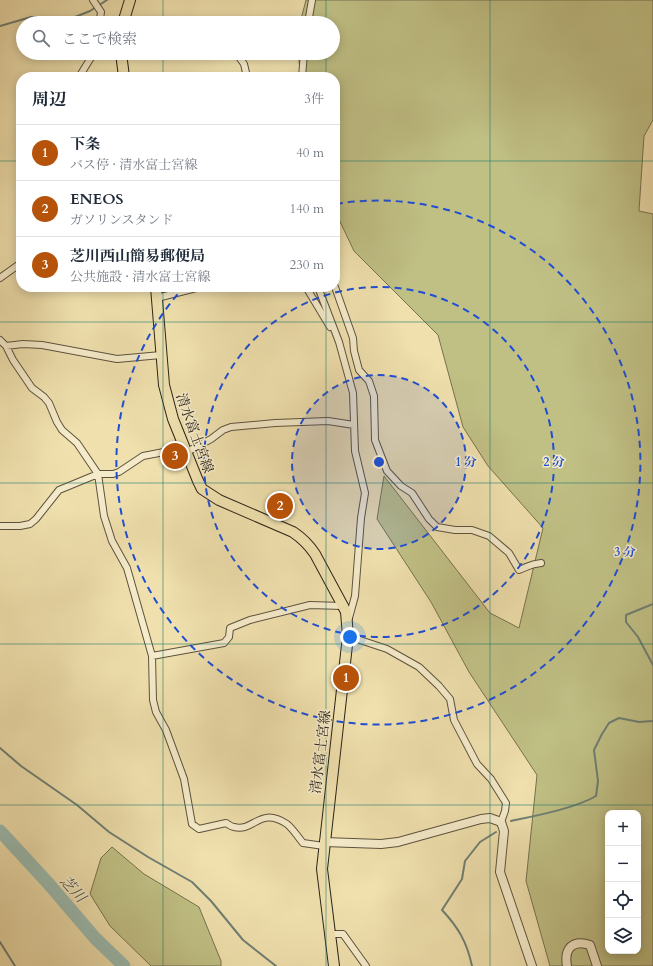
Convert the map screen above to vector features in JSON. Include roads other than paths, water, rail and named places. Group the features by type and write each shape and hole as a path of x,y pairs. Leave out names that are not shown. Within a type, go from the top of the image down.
{"main road":[{"path":"125,16 130,0"},
{"path":"123,60 124,72"},
{"name":"清水富士宮線","path":"156,292 164,385 168,403 202,489 209,495 293,532 304,541 315,554 343,606 348,636 322,869 334,966"}],"street":[{"path":"309,16 312,0"},
{"path":"95,2 101,12 101,16"},
{"path":"82,72 88,60"},
{"path":"241,60 244,64 246,72"},
{"path":"302,72 303,60"},
{"path":"0,278 16,267"},
{"path":"157,298 180,292"},
{"path":"309,292 339,342 353,393 355,452 365,493 361,518 355,596 347,623"},
{"path":"320,292 335,335"},
{"path":"337,292 353,338 359,370 369,381 374,396 375,440 388,470 401,486 412,493 437,527 455,530 472,530 489,536 509,553 518,570 531,564 541,563"},
{"path":"0,340 6,346 13,360 32,388 49,403 62,430 77,443 98,474 104,516 112,541 127,568 152,656 154,706 166,730 184,779 192,824 198,829 226,823 234,827 243,827 256,823 264,818 272,817 288,825 303,843 381,844 398,842 481,819 490,818 501,822"},
{"path":"6,346 23,344 42,345 117,359 161,355"},
{"path":"0,526 20,526 30,524 36,519 59,490 98,474 113,474 119,472 143,456 186,450 211,439 223,430 231,427 275,423 328,421 354,425"},
{"path":"152,656 224,643 229,637 230,628 250,620 310,605 343,606"},
{"path":"348,636 387,649 419,667 450,699 454,720 477,764 491,779 506,803 506,811 501,822 504,831 500,872 532,966"},
{"path":"330,934 343,934 366,966"},
{"path":"567,966 566,957 569,949 575,944 584,943 590,945 598,966"}],"waterway":[{"path":"78,16 90,11 107,0"},
{"path":"0,26 16,21"},
{"path":"653,604 626,615 626,622 638,637 653,665"},
{"path":"511,821 567,808 596,796 598,781 594,750 609,723 619,718 639,722 653,721"},
{"path":"0,748 21,766 77,805 109,832 148,857 192,882 211,901 243,940 276,966"},
{"name":"芝川","path":"0,831 48,883 95,938 124,966"},
{"path":"472,966 465,942 453,923 442,910 462,879 465,861 480,842 496,832"},
{"path":"0,942 15,966"}],"place":[{"name":"芝川西山簡易郵便局","path":"175,456"},
{"name":"ENEOS","path":"280,506"},
{"name":"下条","path":"346,678"}]}
